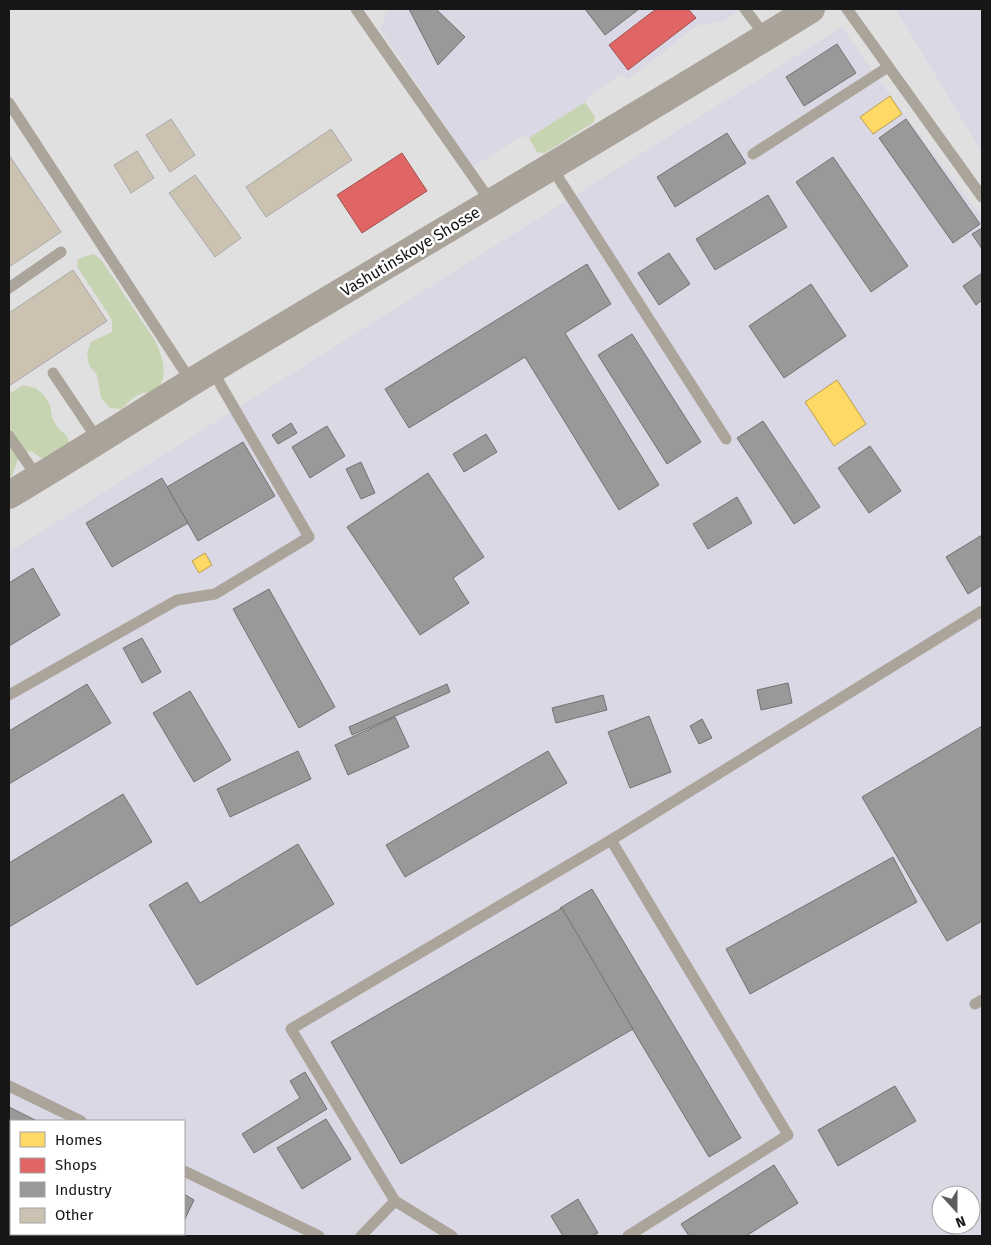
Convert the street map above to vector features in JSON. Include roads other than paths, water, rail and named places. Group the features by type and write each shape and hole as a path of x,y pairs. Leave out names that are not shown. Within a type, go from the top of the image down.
{"street":[{"name":"Vashutinskoye Shosse","path":"9,495 202,376 491,202 552,168 811,9"}],"lane":[{"path":"356,9 491,202"},
{"path":"744,9 766,37"},
{"path":"847,9 982,197"},
{"path":"753,154 888,67"},
{"path":"9,102 202,376 309,537 215,594 177,600 9,695"},
{"path":"552,168 726,439"},
{"path":"9,288 61,252"},
{"path":"53,373 98,440"},
{"path":"9,436 38,478"},
{"path":"452,1236 395,1201 291,1029 611,840 982,611"},
{"path":"611,840 788,1135 628,1236"},
{"path":"9,1086 79,1120"},
{"path":"185,1172 296,1231 319,1236"},
{"path":"361,1236 395,1201"}]}
